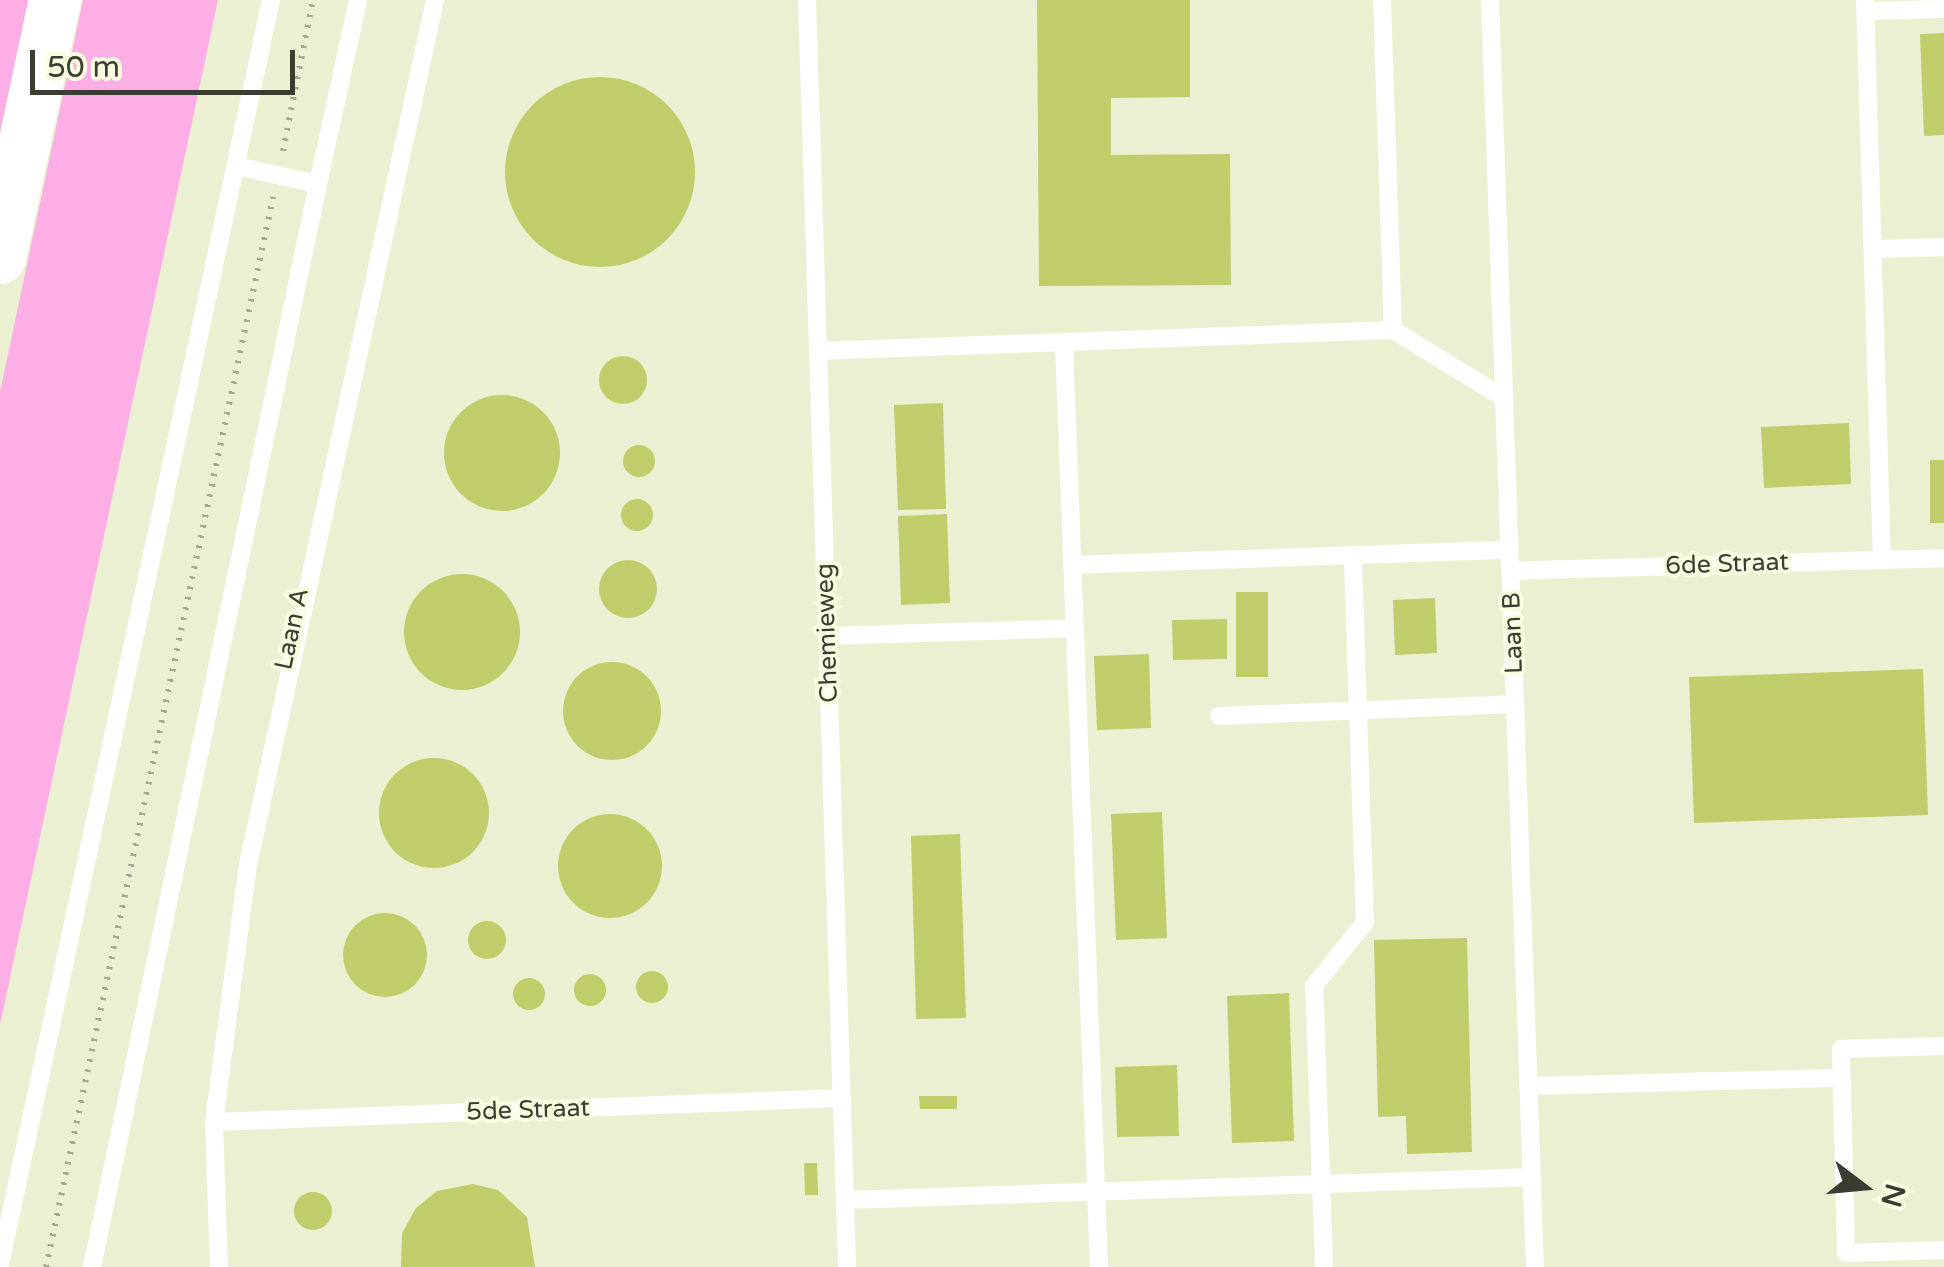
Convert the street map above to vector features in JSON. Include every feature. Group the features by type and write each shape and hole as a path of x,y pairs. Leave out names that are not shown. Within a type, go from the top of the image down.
{"main road":[{"path":"0,258 55,0"}],"lane":[{"path":"10,1267 0,1264 271,0"},
{"path":"92,1267 358,0"},
{"name":"Laan A","path":"219,1267 214,1122 272,725 435,0"},
{"name":"Chemieweg","path":"807,0 847,1267"},
{"path":"1382,0 1393,330"},
{"name":"Laan B","path":"1490,0 1535,1267"},
{"path":"1882,560 1866,6 1944,9"},
{"path":"236,166 318,184"},
{"path":"1873,249 1944,247"},
{"path":"818,351 1393,330 1504,398"},
{"path":"1064,344 1098,1267"},
{"path":"1072,564 1509,550"},
{"path":"1324,1267 1314,986 1365,922 1353,555"},
{"name":"6de Straat","path":"1510,571 1944,558"},
{"path":"827,636 1075,628"},
{"path":"1219,716 1515,704"},
{"path":"1944,1046 1841,1049 1846,1253 1944,1250"},
{"path":"1529,1086 1842,1078"},
{"name":"5de Straat","path":"214,1122 841,1098"},
{"path":"845,1200 1532,1176"}],"path":[{"path":"46,1267 313,0"}],"shaded area":[{"path":"0,0 32,0 0,151"},
{"path":"83,0 218,0 0,1025 0,392"}],"building":[{"path":"1037,0 1190,0 1190,97 1111,98 1111,155 1230,154 1231,285 1039,286"},
{"path":"1944,33 1944,135 1924,136 1920,34"},
{"path":"600,77 637,84 667,105 688,135 695,172 688,209 667,239 637,260 600,267 563,260 533,239 512,209 505,172 512,135 533,105 563,84"},
{"path":"623,356 640,363 647,380 640,397 623,404 606,397 599,380 606,363"},
{"path":"502,395 524,399 543,412 556,431 560,453 556,475 543,494 524,507 502,511 480,507 461,494 448,475 444,453 448,431 461,412 480,399"},
{"path":"943,403 946,509 898,510 894,405"},
{"path":"1849,423 1851,484 1764,488 1761,427"},
{"path":"639,445 650,450 655,461 650,472 639,477 628,472 623,461 628,450"},
{"path":"1930,460 1944,460 1944,523 1930,523"},
{"path":"637,499 648,504 653,515 648,526 637,531 626,526 621,515 626,504"},
{"path":"947,514 950,603 901,605 898,516"},
{"path":"628,560 648,569 657,589 648,609 628,618 608,609 599,589 608,569"},
{"path":"462,574 484,578 503,591 516,610 520,632 516,654 503,673 484,686 462,690 440,686 421,673 408,654 404,632 408,610 421,591 440,578"},
{"path":"1236,592 1268,592 1268,677 1236,677"},
{"path":"1435,598 1437,653 1395,655 1393,600"},
{"path":"1227,619 1227,659 1173,660 1172,620"},
{"path":"1149,654 1151,728 1097,730 1094,656"},
{"path":"612,662 631,666 646,677 657,692 661,711 657,730 646,745 631,756 612,760 593,756 578,745 567,730 563,711 567,692 578,677 593,666"},
{"path":"1923,669 1928,815 1694,823 1689,677"},
{"path":"434,758 455,762 473,774 485,792 489,813 485,834 473,852 455,864 434,868 413,864 395,852 383,834 379,813 383,792 395,774 413,762"},
{"path":"1162,812 1167,938 1116,940 1111,814"},
{"path":"610,814 630,818 647,829 658,846 662,866 658,886 647,903 630,914 610,918 590,914 573,903 562,886 558,866 562,846 573,829 590,818"},
{"path":"960,834 966,1018 916,1019 911,836"},
{"path":"385,913 401,916 415,925 424,939 424,971 415,985 401,994 385,997 369,994 355,985 346,971 343,955 346,939 355,925 369,916"},
{"path":"487,921 500,927 506,940 500,953 487,959 474,953 468,940 474,927"},
{"path":"1467,938 1472,1152 1407,1154 1406,1116 1378,1117 1374,940"},
{"path":"652,971 663,976 668,987 663,998 652,1003 641,998 636,987 641,976"},
{"path":"590,974 601,979 606,990 601,1001 590,1006 579,1001 574,990 579,979"},
{"path":"529,978 540,983 545,994 540,1005 529,1010 518,1005 513,994 518,983"},
{"path":"1289,993 1294,1141 1232,1143 1227,996"},
{"path":"1177,1065 1179,1136 1117,1137 1115,1067"},
{"path":"919,1096 957,1096 957,1109 920,1109"},
{"path":"804,1163 817,1163 818,1195 805,1195"},
{"path":"473,1184 498,1190 527,1217 535,1267 401,1267 402,1233 416,1208 437,1191"},
{"path":"313,1192 326,1198 332,1211 326,1224 313,1230 300,1224 294,1211 300,1198"}]}
